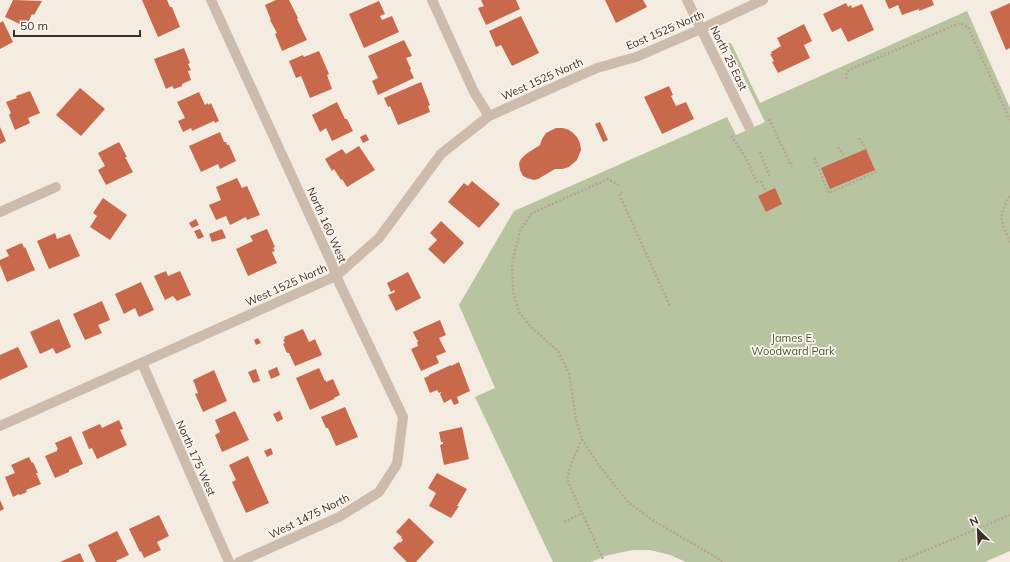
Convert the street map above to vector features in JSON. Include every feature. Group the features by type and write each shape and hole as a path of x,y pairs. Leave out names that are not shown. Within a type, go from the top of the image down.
{"street":[{"name":"North 160 West","path":"211,0 332,264 336,276 403,417 397,464"},
{"path":"432,0 474,92 488,116"},
{"name":"North 25 East","path":"687,0 749,127"},
{"name":"East 1525 North","path":"597,68 636,57 763,0"},
{"name":"West 1525 North","path":"0,426 336,276 379,238 441,154 488,116 597,68"},
{"path":"0,212 56,187"},
{"name":"North 175 West","path":"142,363 229,562"},
{"name":"West 1475 North","path":"239,562 339,517 379,492 397,464"}],"path":[{"path":"846,79 847,72 851,69 960,23 968,27 1010,120"},
{"path":"770,118 792,167"},
{"path":"731,136 746,158 756,183"},
{"path":"859,138 866,149"},
{"path":"838,147 845,158"},
{"path":"760,152 770,177"},
{"path":"814,158 829,193 876,172"},
{"path":"619,185 608,179 532,213 520,231 512,264 513,291 519,312 532,328 558,351 569,373 576,420 582,439 600,467 629,502 654,521 722,562"},
{"path":"761,181 766,192"},
{"path":"622,192 619,194 670,306"},
{"path":"1010,196 1004,207 1001,219 1010,242"},
{"path":"582,439 569,471 568,482 603,559"},
{"path":"564,522 583,513"},
{"path":"898,562 1010,515"}],"green space":[{"name":"James E. Woodward Park","path":"967,11 1010,108 1010,551 985,562 686,562 670,555 650,550 632,550 605,556 591,562 553,562 475,397 495,388 459,305 514,211 727,117 736,135 765,122 728,43 731,43 760,103"}],"building":[{"path":"13,0 42,1 34,15 32,14 26,27 5,17"},
{"path":"142,0 167,0 170,7 172,7 180,27 158,37"},
{"path":"276,0 289,0 307,40 282,51 275,34 277,33 270,20 265,5"},
{"path":"481,0 516,0 520,9 486,25 478,8 484,6"},
{"path":"605,0 643,0 647,7 616,23"},
{"path":"885,0 932,0 934,5 919,11 919,9 902,15 898,5 889,9"},
{"path":"379,1 385,14 380,16 382,20 392,16 399,32 364,48 349,14"},
{"path":"846,3 848,7 851,5 852,8 862,4 874,30 848,42 841,28 832,32 823,14"},
{"path":"1010,3 1010,48 1006,50 990,12"},
{"path":"521,16 539,53 512,66 501,45 496,47 489,31"},
{"path":"3,21 13,42 0,49 0,23"},
{"path":"804,24 812,41 804,45 810,58 778,73 772,62 774,61 770,54 781,46 777,38"},
{"path":"404,40 412,56 406,58 414,78 378,95 372,81 378,78 368,56"},
{"path":"184,48 190,63 188,64 191,70 188,71 191,80 174,89 172,86 166,89 154,59"},
{"path":"319,51 329,74 327,75 332,89 310,98 301,76 296,78 289,61 303,55 304,57"},
{"path":"421,82 430,105 428,106 430,112 398,125 390,106 388,107 384,98"},
{"path":"669,86 673,95 671,96 676,106 686,102 694,119 662,134 644,97"},
{"path":"80,88 105,109 81,136 56,115"},
{"path":"30,91 40,113 28,118 30,123 15,130 9,115 11,113 6,102 17,98 16,96"},
{"path":"199,92 205,105 211,103 219,121 215,123 214,121 192,131 191,128 183,132 178,121 185,118 177,102"},
{"path":"337,102 345,119 347,119 353,131 332,141 326,128 320,132 312,115"},
{"path":"600,122 608,140 603,142 595,124"},
{"path":"0,127 6,141 0,144"},
{"path":"556,128 569,130 577,137 581,150 577,160 569,167 555,169 538,179 534,180 523,176 519,163 521,159 540,145 546,133"},
{"path":"220,132 224,142 229,145 236,161 220,169 218,164 201,172 189,146"},
{"path":"366,134 369,140 363,143 360,137"},
{"path":"119,142 133,172 106,185 98,170 105,166 98,153"},
{"path":"359,146 375,170 347,187 334,169 332,171 325,159 342,149 346,154"},
{"path":"866,149 875,170 830,189 821,168"},
{"path":"237,178 242,188 247,186 260,215 247,220 246,217 230,225 226,216 216,220 209,205 221,200 216,187"},
{"path":"472,181 500,204 479,228 448,202 464,183 468,186"},
{"path":"775,188 782,204 766,212 758,196"},
{"path":"103,198 127,215 110,240 90,227 97,216 93,213"},
{"path":"196,219 199,225 192,228 189,223"},
{"path":"441,221 464,243 444,264 428,249 437,240 430,233"},
{"path":"200,229 204,237 198,239 194,231"},
{"path":"222,229 226,238 212,242 209,234"},
{"path":"267,229 275,247 273,248 275,251 272,252 277,263 248,276 236,249 253,241 250,236"},
{"path":"55,233 57,239 70,234 80,256 49,269 37,241"},
{"path":"22,243 35,270 7,282 0,265 0,260 9,256 6,250"},
{"path":"166,271 168,276 180,271 191,295 177,301 173,296 165,300 154,276"},
{"path":"408,272 421,298 396,311 388,295 395,292 394,290 391,292 387,283"},
{"path":"141,282 154,310 139,317 135,308 124,314 115,294"},
{"path":"102,301 110,320 98,325 102,333 85,340 73,314"},
{"path":"59,319 71,347 56,354 53,348 40,354 30,332"},
{"path":"440,320 446,335 439,338 446,352 436,356 439,363 421,371 411,349 418,346 418,340 413,332"},
{"path":"303,329 309,342 315,339 322,355 295,366 289,353 287,353 283,340 285,339 284,337"},
{"path":"258,338 261,343 256,345 254,340"},
{"path":"18,347 28,367 0,380 0,355"},
{"path":"459,362 470,391 457,397 459,403 454,405 451,399 444,403 440,394 441,392 439,393 437,390 430,393 424,378"},
{"path":"277,367 280,375 271,379 268,371"},
{"path":"319,368 326,382 333,379 340,395 310,410 296,378"},
{"path":"256,369 260,381 253,383 248,372"},
{"path":"214,370 227,401 203,412 195,394 198,393 193,380"},
{"path":"345,407 358,437 336,446 321,417"},
{"path":"235,411 249,440 222,452 215,435 220,432 215,420"},
{"path":"280,411 283,419 277,422 273,414"},
{"path":"119,420 123,429 120,430 127,445 97,459 92,448 89,449 82,432 100,424 102,428"},
{"path":"462,427 469,459 444,465 440,445 443,444 443,442 441,442 439,432"},
{"path":"71,436 83,464 55,478 45,456 57,451 58,449 55,443"},
{"path":"271,448 273,454 267,457 264,451"},
{"path":"248,456 269,503 246,513 232,482 236,480 229,465"},
{"path":"29,457 38,473 36,473 41,484 26,490 27,492 13,497 5,477 15,473 11,465"},
{"path":"437,473 467,489 457,506 459,506 451,518 429,506 436,493 428,488"},
{"path":"0,500 4,509 0,511"},
{"path":"159,515 169,536 157,542 161,550 144,558 129,529"},
{"path":"409,518 434,542 416,562 407,562 393,548 403,540 401,538 402,537 396,532"},
{"path":"117,531 129,555 116,561 117,562 96,562 88,545"},
{"path":"80,553 84,562 60,562"}]}
